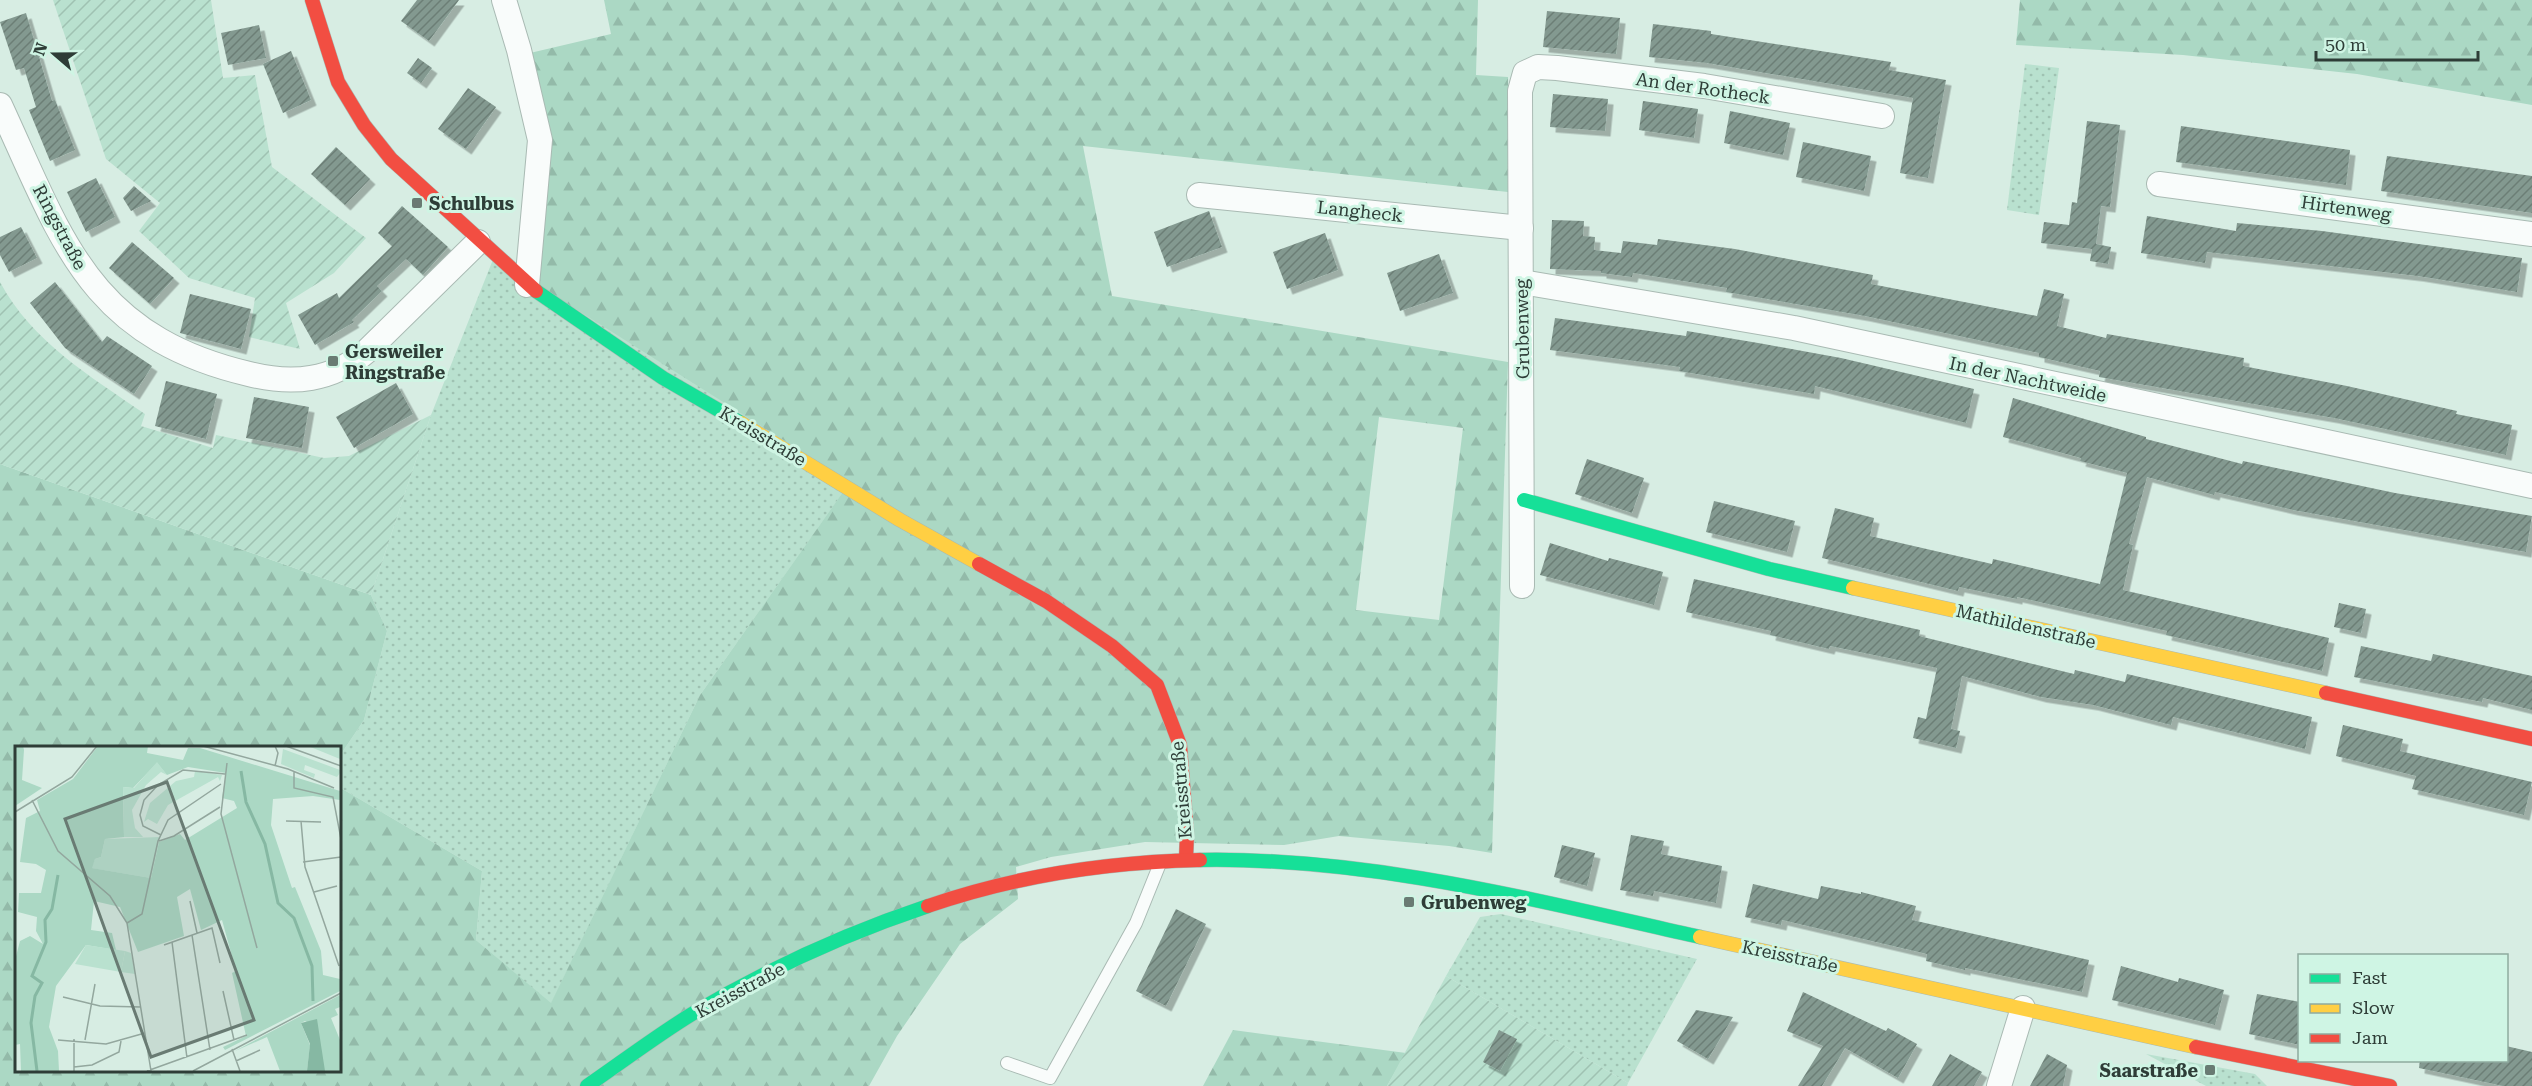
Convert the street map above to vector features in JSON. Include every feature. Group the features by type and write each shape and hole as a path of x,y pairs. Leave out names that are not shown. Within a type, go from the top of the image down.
{"street":[{"name":"Kreisstraße","path":"312,0 338,82 364,125 391,159 527,285 663,378 784,448 900,520 1046,600 1112,646 1157,685 1180,745 1187,834 1186,859"},
{"path":"504,0 519,50 540,140 527,285"},
{"name":"An der Rotheck","path":"1525,73 1538,67 1704,86 1882,116"},
{"name":"Grubenweg","path":"1522,586 1524,500 1520,91 1525,73"},
{"name":"Ringstraße","path":"0,105 61,236 87,278 137,327 162,343 221,367 285,380 310,380 331,375 352,364 367,351 478,242"},
{"name":"Hirtenweg","path":"2159,184 2532,234"},
{"name":"Langheck","path":"1199,195 1521,228"},
{"name":"In der Nachtweide","path":"1522,282 1794,328 2532,486"},
{"name":"Mathildenstraße","path":"1524,500 1769,569 2532,739"},
{"name":"Kreisstraße","path":"587,1086 693,1014 793,961 877,923 966,893 1062,872 1186,859 1264,859 1391,872 1502,893 2023,1008 2285,1075 2390,1086"},
{"path":"1999,1086 2023,1008"}],"lane":[{"path":"1007,1063 1050,1078 1136,923 1161,861"}],"green space":[{"path":"53,0 211,0 223,78 255,75 272,167 366,238 334,273 286,303 300,349 249,337 255,298 189,278 139,231 160,203 106,159"},
{"path":"604,0 1478,0 1476,75 1508,77 1508,192 1083,146 1112,296 1508,362 1492,853 1449,846 1339,836 1284,845 1145,842 1051,857 1016,867 1018,899 960,944 897,1036 869,1086 0,1086 0,464 371,595 387,631 364,720 340,756 340,746 15,746 15,1071 340,1071 340,788 482,871 476,940 551,1003 700,695 850,482 536,284 548,119 530,53 611,34","holes":["1379,417 1463,428 1439,620 1356,610"]},
{"path":"2020,0 2532,0 2532,105 2357,74 2183,55 2016,45"},
{"path":"2025,64 2059,68 2039,215 2007,210"},
{"path":"496,252 851,481 700,695 551,1004 476,940 482,871 340,788 340,756 364,720 387,631 371,595 431,415"},
{"path":"0,282 28,323 45,340 83,371 145,414 141,426 213,448 216,435 324,458 349,456 431,415 371,595 0,464"},
{"path":"1501,914 1697,959 1628,1083 1446,976 1480,917"},
{"path":"1446,976 1628,1083 1627,1086 1387,1086"},
{"path":"1233,1030 1406,1053 1387,1086 1203,1086"},
{"path":"2146,1054 2255,1074 2267,1086 2206,1086"}],"building":[{"path":"417,0 459,0 429,41 401,21"},
{"path":"1547,11 1620,18 1616,54 1543,47"},
{"path":"26,13 52,101 55,100 75,150 50,161 29,110 36,107 24,68 16,70 0,22"},
{"path":"1653,24 1711,31 1711,34 1891,62 1889,70 1946,80 1928,178 1900,173 1913,98 1707,63 1649,57"},
{"path":"259,25 266,58 228,65 221,33"},
{"path":"291,51 311,100 283,113 263,64"},
{"path":"418,58 432,68 421,83 407,73"},
{"path":"468,88 496,107 466,149 438,129"},
{"path":"1553,94 1608,99 1605,131 1550,127"},
{"path":"1643,101 1698,109 1694,138 1639,130"},
{"path":"1730,111 1790,123 1783,155 1724,143"},
{"path":"2087,121 2120,125 2110,207 2101,206 2096,244 2111,247 2108,264 2090,261 2092,249 2041,243 2044,222 2069,225 2072,202 2077,203"},
{"path":"2181,126 2350,150 2346,185 2176,162"},
{"path":"1803,142 1871,156 1864,191 1796,177"},
{"path":"336,147 370,179 345,205 311,174"},
{"path":"2387,156 2532,176 2532,213 2381,191"},
{"path":"96,178 115,217 86,232 67,192"},
{"path":"134,186 151,201 131,211 123,198"},
{"path":"402,206 448,247 423,275 406,259 377,286 382,291 352,320 354,322 315,345 298,315 337,293 339,298 392,246 378,233"},
{"path":"1209,211 1222,247 1167,267 1154,232"},
{"path":"2147,216 2236,231 2237,223 2322,231 2522,258 2517,292 2418,276 2207,252 2205,263 2141,253"},
{"path":"1552,220 1584,221 1583,236 1595,237 1594,250 1621,253 1623,241 1657,245 1658,239 1735,249 1873,275 1871,284 2037,316 2044,289 2064,294 2057,326 2106,338 2107,334 2244,358 2243,366 2347,386 2457,411 2456,414 2512,425 2506,455 2334,418 2099,377 2100,371 2039,357 2039,353 1865,316 1726,292 1727,288 1633,273 1632,277 1601,273 1601,271 1550,269"},
{"path":"21,227 37,258 9,272 0,255 0,237"},
{"path":"1325,233 1338,270 1287,289 1273,252"},
{"path":"132,242 174,278 150,304 109,268"},
{"path":"1439,254 1453,293 1400,311 1387,273"},
{"path":"55,282 102,342 107,336 152,366 134,394 65,348 30,303"},
{"path":"190,294 251,309 241,349 180,333"},
{"path":"1555,318 1686,336 1687,331 1764,344 1841,358 1974,389 1966,423 1815,386 1814,394 1679,371 1680,367 1550,350"},
{"path":"166,381 217,394 206,439 155,426"},
{"path":"396,383 413,414 354,448 336,417"},
{"path":"254,397 309,407 302,448 246,438"},
{"path":"2013,398 2146,437 2146,439 2242,464 2243,461 2395,493 2532,516 2526,552 2293,510 2215,492 2214,495 2147,477 2129,544 2133,545 2123,590 2329,638 2322,671 2166,635 2167,631 2017,597 2017,599 1959,587 1958,591 1822,558 1835,508 1874,518 1870,536 1992,564 1993,559 2100,584 2127,473 2003,437"},
{"path":"1587,459 1644,478 1632,513 1575,494"},
{"path":"1714,501 1795,521 1787,552 1706,532"},
{"path":"1550,543 1608,561 1609,558 1663,572 1654,605 1540,575"},
{"path":"1694,579 1920,630 1919,636 2074,674 2075,670 2125,682 2127,674 2312,717 2305,749 2173,717 2171,725 2093,705 2041,697 1962,676 1951,729 1960,731 1956,748 1913,738 1918,717 1926,719 1937,668 1830,646 1829,649 1770,635 1771,631 1686,612"},
{"path":"2339,603 2366,609 2361,633 2334,627"},
{"path":"2361,646 2431,661 2433,654 2532,676 2532,710 2483,698 2482,702 2354,677"},
{"path":"2343,725 2403,739 2400,751 2532,782 2524,815 2412,789 2416,776 2336,756"},
{"path":"1631,835 1664,841 1661,854 1722,866 1716,903 1654,891 1653,896 1620,890"},
{"path":"1562,845 1595,853 1587,886 1554,877"},
{"path":"1753,884 1818,899 1821,886 1861,894 1861,892 1916,906 1912,920 2089,960 2082,992 1926,961 1927,954 1782,920 1781,925 1745,917"},
{"path":"1176,909 1206,924 1166,1006 1136,991"},
{"path":"2121,966 2178,982 2179,978 2224,990 2215,1025 2112,1000"},
{"path":"1803,992 1886,1031 1888,1028 1917,1044 1898,1078 1845,1048 1822,1086 1798,1086 1823,1046 1787,1031"},
{"path":"2257,994 2298,1002 2298,1045 2249,1034"},
{"path":"1696,1010 1733,1017 1708,1059 1677,1041"},
{"path":"1499,1030 1517,1039 1500,1071 1483,1062"},
{"path":"2508,1046 2532,1052 2532,1086 2503,1086 2419,1068 2420,1062 2508,1062"},
{"path":"1950,1054 1982,1072 1974,1086 1932,1086"},
{"path":"2047,1054 2067,1065 2063,1086 2030,1086"}],"traffic: fast":[{"path":"536,291 663,378 741,423"},
{"path":"1524,500 1769,569 1853,588"},
{"path":"1200,860 1263,861 1389,873 1514,896 1700,937"},
{"path":"587,1086 679,1022 749,982 837,940 928,906"}],"traffic: slow":[{"path":"741,423 900,520 979,564"},
{"path":"1853,588 2326,693"},
{"path":"1700,937 2196,1047"}],"traffic: jam":[{"path":"312,0 338,82 364,125 391,159 536,291"},
{"path":"979,564 1046,601 1112,646 1157,685 1180,745 1187,834 1186,859"},
{"path":"2326,693 2532,739"},
{"path":"928,906 994,886 1062,872 1165,861 1200,860"},
{"path":"2196,1047 2390,1086"}],"place":[{"name":"Schulbus","path":"417,203"},
{"name":"Gersweiler Ringstraße","path":"333,361"},
{"name":"Grubenweg","path":"1409,902"},
{"name":"Saarstraße","path":"2210,1070"}]}
